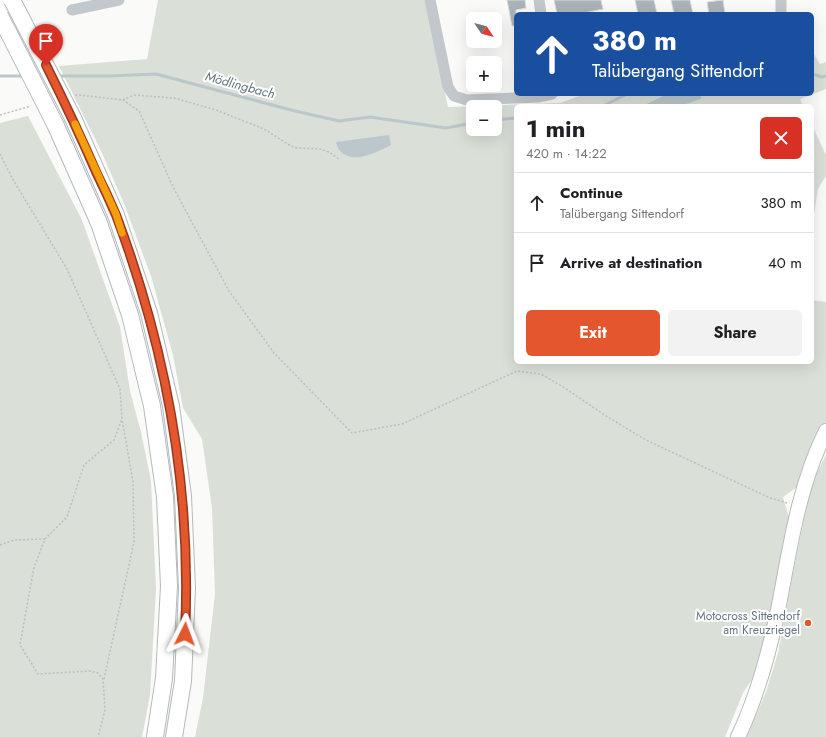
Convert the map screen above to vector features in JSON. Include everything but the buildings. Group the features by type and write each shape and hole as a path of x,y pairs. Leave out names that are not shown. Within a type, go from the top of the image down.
{"highway":[{"path":"12,0 72,118 116,214 149,313 171,406 183,496 187,588 183,681 174,737"},
{"path":"0,16 56,126 99,223 130,316 152,406 165,497 169,586 164,678 155,737"}],"main road":[{"path":"738,737 768,654 778,612 798,507 816,451 826,431"}],"street":[{"path":"72,10 119,0"},
{"path":"430,0 448,87 454,96 467,100 543,96"},
{"path":"539,0 541,12"},
{"path":"780,12 781,0"}],"path":[{"path":"71,96 79,95 124,100 139,111 174,189 229,291 274,353 352,433 402,424 517,371 541,374 646,440 770,498 798,507"},
{"path":"124,100 134,95 174,98 216,110 264,129 297,148 320,149 329,152 339,159"},
{"path":"0,115 35,105"},
{"path":"0,154 12,178 67,269 120,390 122,419 133,482 134,542 103,679 105,710 98,737"},
{"path":"103,679 98,673 90,671 38,674 20,645 34,567 45,540 67,517 84,465 114,440 122,419"},
{"path":"0,545 14,540 45,540"}],"shaded area":[{"path":"158,0 426,0 448,107 466,106 466,136 502,136 502,105 514,105 514,364 814,364 814,300 826,302 826,422 797,487 783,497 790,521 769,624 752,679 743,693 725,737 195,737 203,698 215,594 212,508 202,439 183,408 173,355 151,276 125,206 102,153 59,66 147,59"},
{"path":"814,54 820,64 826,62 826,89 814,94"},
{"path":"579,96 663,96 646,104 532,104 560,103"},
{"path":"663,96 701,96 701,99 687,104 646,104"},
{"path":"701,96 808,96 800,99 802,104 687,104 701,99"},
{"path":"28,116 82,220 120,327 130,391 141,432 151,481 156,589 150,695 142,737 0,737 0,123"},
{"path":"814,129 826,155 826,176 818,189 814,215"},
{"path":"389,135 391,145 372,154 358,157 346,155 339,150 336,142"},
{"name":"Motocross Sittendorf am Kreuzriegel","path":"826,455 826,737 747,737 766,692 778,653 812,482"}],"waterway":[{"name":"Mödlingbach","path":"56,76 156,74 295,111 339,121 370,117 446,128 466,124"},
{"name":"Mödlingbach","path":"814,75 822,77 826,76"},
{"name":"Mödlingbach","path":"0,76 25,76"},
{"name":"Mödlingbach","path":"607,104 623,96"},
{"name":"Mödlingbach","path":"502,119 514,118"}],"slow traffic":[{"path":"75,124 116,214 122,233"}],"place":[{"name":"Motocross Sittendorf am Kreuzriegel","path":"808,623"}],"route":[{"path":"46,65 116,214 149,313 171,406 183,496 187,588 185,634"}]}
